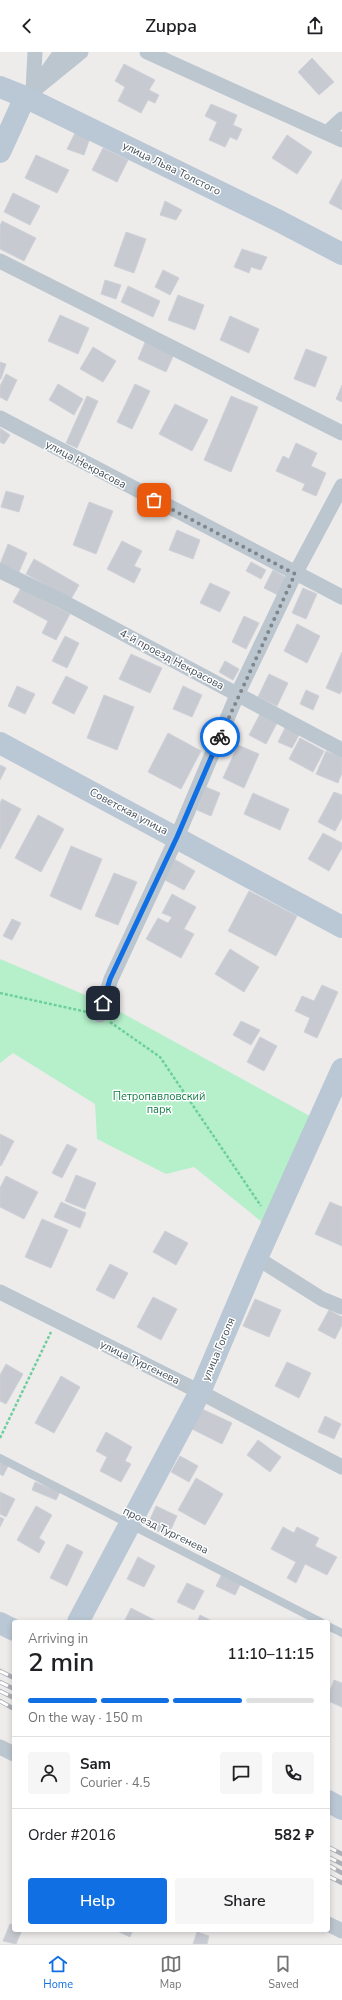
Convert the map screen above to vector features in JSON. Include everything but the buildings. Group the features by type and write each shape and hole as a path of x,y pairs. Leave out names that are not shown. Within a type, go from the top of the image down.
{"street":[{"path":"29,94 35,52"},
{"path":"0,152 29,94 61,52"},
{"path":"29,94 81,52"},
{"path":"147,52 342,140"},
{"name":"улица Льва Толстого","path":"0,87 29,94 342,254"},
{"path":"327,133 342,119"},
{"path":"0,261 342,433"},
{"name":"улица Некрасова","path":"0,418 295,574 342,597"},
{"path":"100,1015 110,979 177,837 238,694 295,574 342,486"},
{"name":"4-й проезд Некрасова","path":"0,571 60,600 342,750"},
{"name":"Советская улица","path":"0,742 342,927"},
{"name":"улица Гоголя","path":"79,1620 200,1392 257,1258 342,1069"},
{"path":"257,1258 322,1299 342,1307"},
{"name":"улица Тургенева","path":"0,1292 200,1392 342,1466"},
{"path":"0,1623 12,1629"},
{"path":"0,1747 12,1753"},
{"path":"330,1802 342,1809"},
{"path":"330,1925 342,1931"}],"lane":[{"name":"проезд Тургенева","path":"0,1458 317,1620"},
{"path":"330,1627 342,1633"}],"path":[{"path":"0,993 100,1015 160,1057 273,1222"},
{"path":"0,1438 57,1320"}],"green space":[{"name":"Петропавловский парк","path":"0,959 104,1003 317,1120 268,1227 194,1167 166,1174 97,1139 95,1104 13,1053 0,1063"}],"railway":[{"path":"0,1671 12,1677"},
{"path":"0,1682 12,1688"},
{"path":"0,1691 12,1697"},
{"path":"0,1701 12,1708"},
{"path":"330,1848 342,1854"},
{"path":"330,1858 342,1864"},
{"path":"330,1866 342,1873"},
{"path":"330,1877 342,1883"}],"way so far":[{"path":"154,500 295,574 238,694 220,737"}],"route":[{"path":"103,1003 110,979 177,837 220,737"}]}
